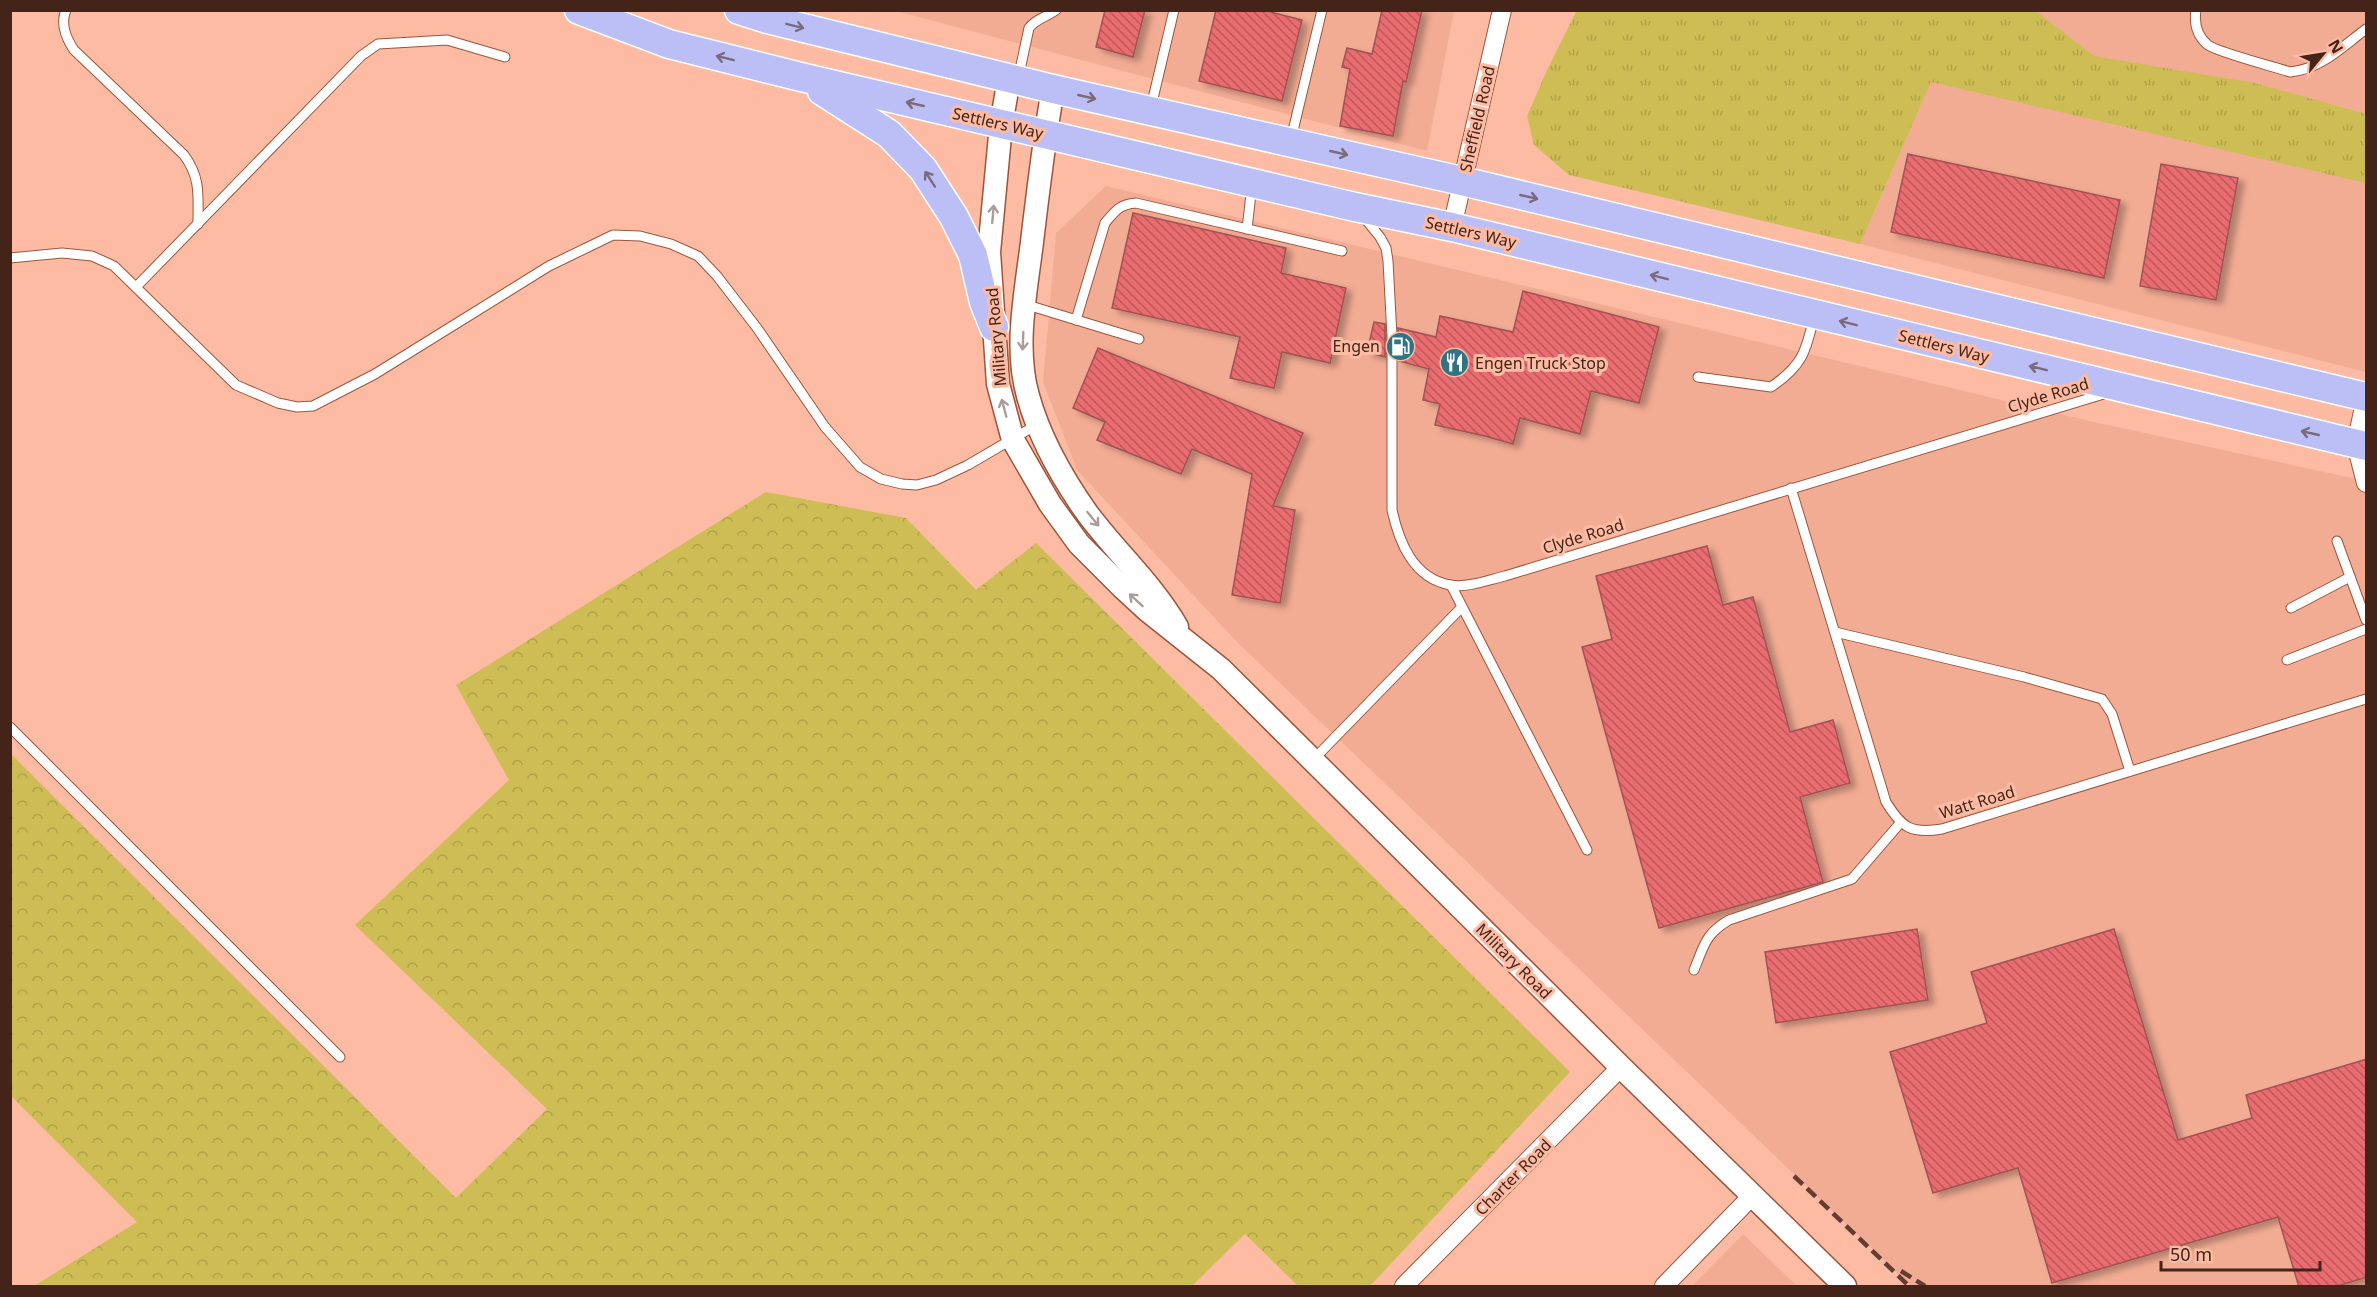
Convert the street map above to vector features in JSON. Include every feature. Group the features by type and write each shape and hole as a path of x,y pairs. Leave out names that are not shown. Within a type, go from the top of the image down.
{"main road":[{"name":"Settlers Way","path":"579,10 669,44 801,78 1355,207 1452,227 2361,445"},
{"path":"739,10 766,19 1013,80 1462,181 2367,397"},
{"path":"801,78 889,134 923,169 954,217 973,255 984,302 994,327"}],"street":[{"name":"Sheffield Road","path":"1452,227 1502,10"},
{"name":"Military Road","path":"1013,80 1001,124 989,252 998,384 1012,440 1050,504 1079,544 1148,611 1221,669 1845,1287"},
{"name":"Military Road","path":"1053,89 1024,304 1022,361 1028,395 1038,424 1062,471 1088,513 1157,595 1182,636"},
{"path":"2367,397 2361,445 2367,483"},
{"name":"Charter Road","path":"1404,1287 1621,1067"},
{"path":"1664,1287 1752,1196"}],"lane":[{"path":"66,10 64,30 67,41 74,50 184,155 193,167 198,181 198,224"},
{"path":"1013,80 1029,28 1033,22 1048,17 1056,10"},
{"path":"1150,111 1174,10"},
{"path":"1290,142 1322,10"},
{"path":"2196,10 2194,19 2198,33 2208,46 2290,72 2303,71 2317,66 2367,29"},
{"path":"136,287 361,56 378,44 447,40 506,57"},
{"path":"1247,229 1252,183"},
{"path":"1076,320 1105,223 1115,210 1124,204 1136,203 1342,251"},
{"path":"1355,207 1380,237 1389,261 1392,336 1392,510 1397,532 1407,554 1427,576 1451,585 1587,850"},
{"path":"10,258 62,253 92,256 114,266 236,385 278,403 297,407 313,406 375,374 549,266 613,235 640,236 671,244 698,256 758,328 825,427 860,467 880,479 917,485 936,480 968,465 1038,424"},
{"path":"1024,304 1139,339"},
{"path":"1698,377 1771,387 1789,375 1807,350 1815,315"},
{"name":"Clyde Road","path":"1451,585 1473,584 1505,576 2121,388"},
{"path":"1694,970 1709,935 1718,927 1729,920 1852,879 1901,822 1886,802 1791,488"},
{"path":"2337,541 2367,620"},
{"path":"2291,608 2350,577"},
{"path":"1312,761 1462,607"},
{"path":"2287,660 2367,629"},
{"path":"1835,632 2024,677 2102,699 2112,714 2130,771"},
{"name":"Watt Road","path":"1901,822 1907,828 1916,831 1942,829 2367,699"},
{"path":"10,727 340,1057"}],"shaded area":[{"path":"896,11 1454,11 1427,151"},
{"path":"1945,11 2366,11 2366,372 1860,244 1931,82"},
{"path":"1106,186 2094,422 2366,481 2366,1286 1911,1286 1237,642 1077,470 1043,382 1056,233"},
{"path":"1743,1234 1797,1286 1692,1286"}],"green space":[{"path":"1577,10 2036,11 2094,56 2255,83 2366,114 2366,183 1931,82 1860,244 1569,175 1534,145 1527,116"},
{"path":"766,492 906,518 976,590 1036,543 1570,1072 1370,1286 1298,1286 1245,1234 1192,1286 34,1286 137,1222 11,1096 11,754 456,1198 547,1109 355,925 509,780 456,685"}],"building":[{"path":"1105,10 1145,10 1133,57 1096,47"},
{"path":"1216,10 1263,10 1302,20 1282,101 1199,81"},
{"path":"1382,10 1422,10 1406,82 1403,81 1393,136 1340,126 1350,69 1342,67 1347,48 1372,54"},
{"path":"1908,154 2120,200 2104,278 1891,232"},
{"path":"2161,164 2238,178 2216,300 2140,286"},
{"path":"1133,213 1286,248 1281,273 1346,288 1330,363 1282,352 1274,388 1230,378 1240,337 1112,308"},
{"path":"1523,291 1659,327 1639,403 1591,391 1580,434 1520,418 1513,444 1435,425 1440,404 1423,400 1429,369 1399,361 1398,328 1436,337 1440,316 1513,332"},
{"path":"1374,322 1385,324 1385,357 1367,352"},
{"path":"1098,348 1303,433 1273,506 1295,510 1280,603 1232,595 1252,474 1192,449 1181,474 1097,440 1105,422 1073,408"},
{"path":"1707,546 1723,605 1753,597 1790,732 1833,720 1850,783 1800,797 1823,882 1659,928 1582,647 1612,639 1596,576"},
{"path":"1917,929 1928,1000 1776,1023 1765,952"},
{"path":"2114,929 2178,1140 2252,1118 2246,1095 2367,1059 2367,1277 2334,1287 2299,1287 2278,1217 2052,1283 2018,1168 1933,1193 1890,1052 1987,1023 1971,972"}],"railway":[{"path":"1794,1176 1909,1286"},
{"path":"1901,1271 1925,1286"}],"place":[{"name":"Engen","path":"1401,346"},
{"name":"Engen Truck Stop","path":"1454,363"}]}
